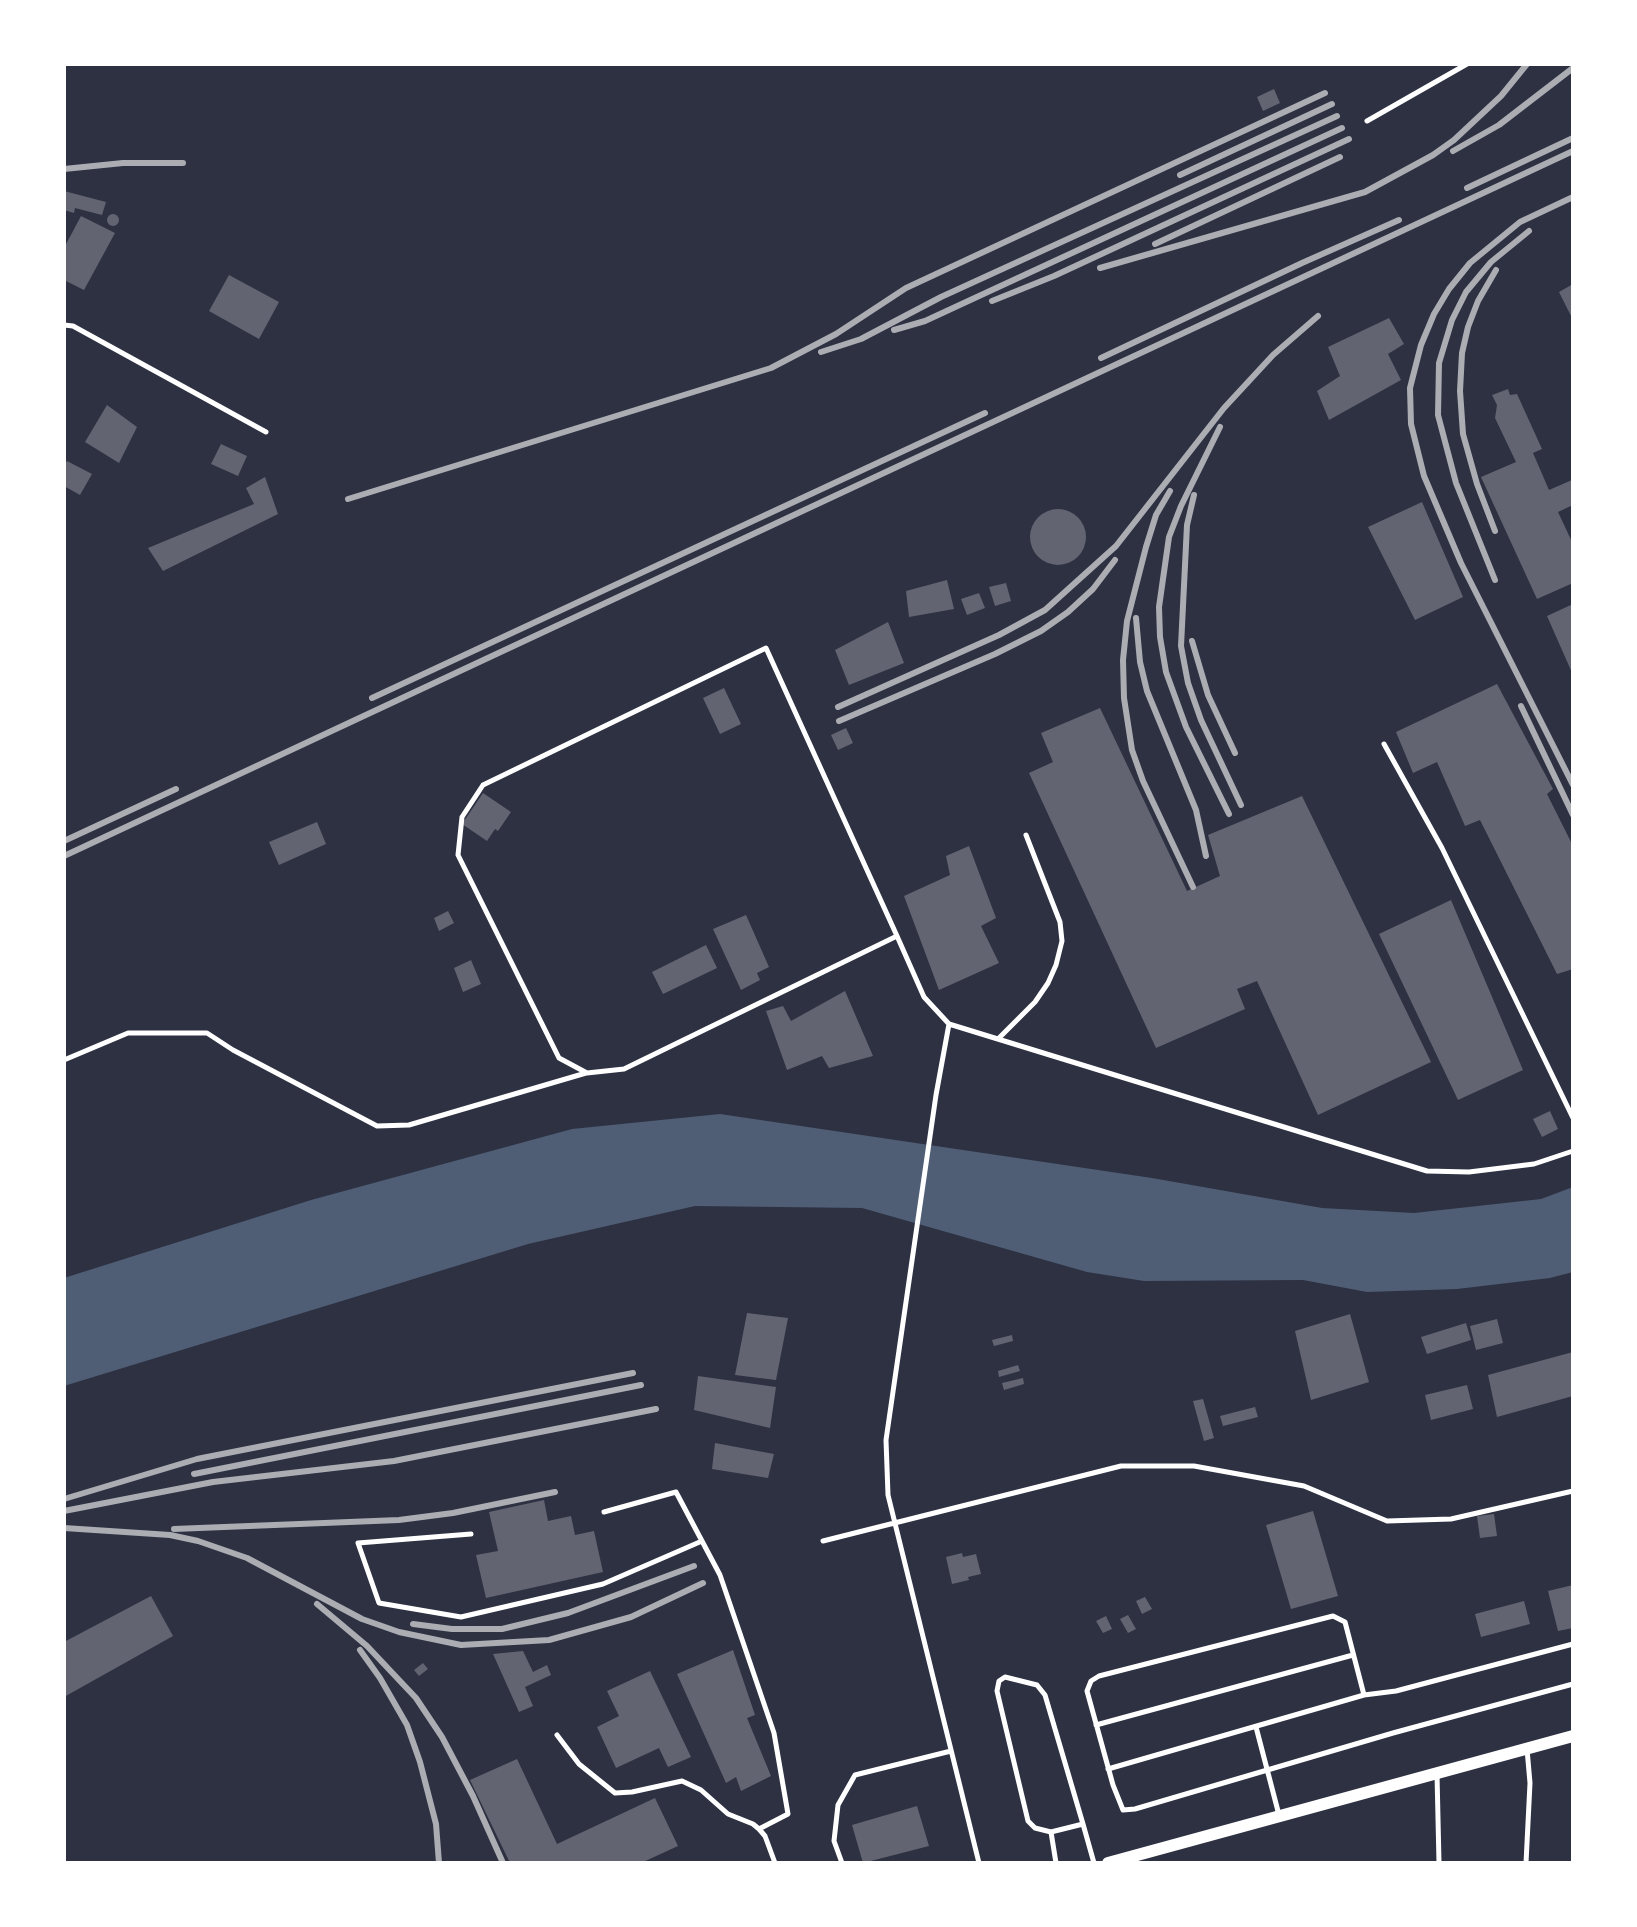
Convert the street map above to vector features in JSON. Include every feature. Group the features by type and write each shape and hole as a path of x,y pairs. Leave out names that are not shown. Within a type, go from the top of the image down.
{"street":[{"path":"1108,1863 1573,1736"}],"lane":[{"path":"1367,121 1467,64"},
{"path":"64,325 73,326 266,432"},
{"path":"587,1073 559,1058 458,855 462,817 483,785 766,648 924,997 949,1024 1427,1171 1469,1172 1534,1164 1573,1151"},
{"path":"1384,744 1442,848 1573,1118"},
{"path":"999,1039 1035,1002 1056,965 1062,941 1060,922 1026,835"},
{"path":"64,1060 128,1033 207,1033 233,1050 377,1126 409,1125 587,1073 624,1069 897,936"},
{"path":"949,1024 886,1440 888,1495 979,1863"},
{"path":"823,1541 1121,1466 1194,1466 1304,1486 1387,1521 1451,1519 1573,1491"},
{"path":"604,1512 676,1492 720,1575 774,1733 788,1814 759,1829"},
{"path":"471,1534 358,1543 379,1603 461,1617 603,1584 702,1541"},
{"path":"1364,1695 1345,1622 1333,1616 1099,1676 1091,1681 1087,1691 1108,1769 1123,1810 1573,1684"},
{"path":"1108,1769 1364,1695 1396,1691 1573,1644"},
{"path":"1096,1725 1353,1655"},
{"path":"1083,1824 1051,1832 1035,1828 1028,1821 997,1691 999,1681 1005,1677 1037,1685 1045,1695 1083,1824 1094,1863"},
{"path":"1256,1727 1280,1816"},
{"path":"557,1735 579,1764 615,1793 682,1781 701,1790 728,1814 759,1829 765,1836 775,1863"},
{"path":"1526,1748 1530,1783 1526,1863"},
{"path":"842,1863 834,1841 838,1805 855,1775 951,1751"},
{"path":"1437,1773 1439,1863"},
{"path":"1051,1832 1056,1863"}],"water":[{"path":"720,1114 1152,1178 1322,1208 1414,1213 1541,1199 1573,1187 1573,1272 1550,1278 1457,1289 1367,1292 1303,1280 1144,1281 1087,1272 862,1208 695,1206 528,1244 64,1386 64,1278 311,1200 572,1129"}],"building":[{"path":"1274,89 1280,103 1263,111 1257,97"},
{"path":"64,191 106,202 102,215 75,208 74,213 64,210"},
{"path":"113,214 119,220 113,226 107,220"},
{"path":"81,216 115,233 84,290 64,280 64,248"},
{"path":"229,275 279,302 259,339 209,311"},
{"path":"1573,284 1573,320 1559,292"},
{"path":"1389,318 1404,344 1388,354 1401,380 1329,420 1317,391 1340,376 1328,347"},
{"path":"1508,389 1510,395 1517,394 1542,449 1533,453 1549,490 1572,480 1573,484 1573,505 1558,512 1573,544 1573,583 1537,599 1481,477 1516,462 1495,418 1497,405 1492,395"},
{"path":"107,405 137,427 119,463 85,442"},
{"path":"221,444 247,456 238,476 211,464"},
{"path":"67,461 92,474 80,495 64,486"},
{"path":"265,477 278,514 163,571 148,548 254,504 246,488"},
{"path":"1422,502 1463,597 1415,620 1368,527"},
{"path":"1058,509 1078,517 1086,537 1078,557 1058,565 1038,557 1030,537 1038,517"},
{"path":"947,580 954,609 909,617 906,591"},
{"path":"1006,583 1011,601 995,606 989,587"},
{"path":"979,593 985,608 967,615 961,599"},
{"path":"1573,604 1573,675 1547,616"},
{"path":"888,622 904,663 849,685 835,650"},
{"path":"1497,684 1553,789 1547,794 1573,846 1573,969 1557,974 1480,820 1465,826 1437,762 1413,773 1396,732"},
{"path":"724,688 741,724 720,734 703,698"},
{"path":"1100,708 1187,891 1220,876 1208,835 1302,796 1431,1062 1318,1115 1257,981 1237,989 1245,1009 1156,1048 1029,773 1053,762 1041,733"},
{"path":"846,728 853,743 838,750 831,735"},
{"path":"483,793 511,812 487,841 462,824"},
{"path":"317,822 326,844 279,865 269,842"},
{"path":"969,846 996,918 981,926 999,963 939,990 904,896 950,875 946,856"},
{"path":"1451,900 1523,1070 1458,1100 1379,934"},
{"path":"448,911 454,923 439,931 434,918"},
{"path":"746,915 769,967 757,973 760,980 741,990 713,929"},
{"path":"706,945 717,968 663,994 652,972"},
{"path":"471,960 481,984 463,992 454,968"},
{"path":"845,991 873,1056 829,1068 822,1056 787,1070 766,1011 783,1006 791,1021"},
{"path":"1550,1111 1558,1129 1542,1137 1533,1119"},
{"path":"747,1313 788,1318 776,1380 735,1375"},
{"path":"1350,1314 1369,1382 1311,1400 1295,1331"},
{"path":"1497,1319 1503,1343 1476,1350 1470,1326"},
{"path":"1466,1323 1471,1340 1427,1354 1421,1337"},
{"path":"1012,1335 1013,1341 994,1346 992,1340"},
{"path":"1573,1352 1573,1396 1497,1417 1488,1375"},
{"path":"1018,1365 1020,1371 999,1377 998,1371"},
{"path":"698,1376 776,1387 770,1428 694,1410"},
{"path":"1023,1378 1024,1384 1004,1390 1002,1383"},
{"path":"1467,1385 1473,1409 1431,1420 1425,1395"},
{"path":"1203,1399 1214,1438 1204,1441 1193,1401"},
{"path":"1255,1407 1258,1417 1223,1426 1220,1416"},
{"path":"715,1443 774,1454 768,1478 712,1469"},
{"path":"544,1500 548,1521 571,1516 575,1535 594,1531 603,1572 486,1598 476,1555 498,1551 489,1512"},
{"path":"1313,1511 1338,1596 1291,1609 1266,1525"},
{"path":"1494,1514 1497,1536 1480,1538 1477,1516"},
{"path":"962,1553 963,1557 976,1554 981,1574 952,1584 946,1557"},
{"path":"1573,1585 1573,1628 1558,1631 1548,1591"},
{"path":"151,1596 173,1636 64,1697 64,1642"},
{"path":"1145,1597 1152,1609 1142,1614 1136,1601"},
{"path":"1524,1601 1530,1624 1481,1637 1475,1614"},
{"path":"1128,1615 1136,1629 1128,1633 1120,1619"},
{"path":"1106,1616 1112,1629 1103,1633 1096,1621"},
{"path":"733,1650 755,1715 747,1718 771,1776 741,1791 736,1777 726,1783 677,1674"},
{"path":"523,1651 533,1672 547,1665 551,1675 525,1687 533,1706 519,1712 493,1654"},
{"path":"423,1663 428,1669 419,1676 414,1670"},
{"path":"650,1671 691,1757 668,1767 659,1748 616,1768 597,1727 619,1716 607,1691"},
{"path":"517,1759 557,1844 655,1798 678,1846 641,1863 510,1863 470,1780"},
{"path":"917,1806 929,1846 863,1863 852,1825"}],"railway":[{"path":"1100,268 1365,192 1454,140 1501,96 1527,64"},
{"path":"1453,151 1499,125 1573,68"},
{"path":"348,499 771,368 836,334 906,288 1325,93"},
{"path":"1180,175 1332,104"},
{"path":"821,352 861,339 941,297 1337,116"},
{"path":"894,330 925,321 1342,128"},
{"path":"1467,188 1573,138"},
{"path":"992,301 1054,276 1349,139"},
{"path":"64,856 1573,151"},
{"path":"1155,244 1340,157"},
{"path":"64,169 123,163 183,163"},
{"path":"1573,197 1520,222 1470,263 1434,314 1421,345 1410,388 1411,424 1424,476 1461,563 1573,785"},
{"path":"1101,358 1399,220"},
{"path":"1495,580 1456,483 1438,415 1439,363 1452,320 1466,292 1491,262 1529,231"},
{"path":"1495,531 1463,434 1460,391 1462,353 1468,327 1478,301 1496,270"},
{"path":"838,707 999,635 1045,610 1116,546 1224,408 1273,355 1318,316"},
{"path":"372,698 985,413"},
{"path":"1220,427 1169,537 1159,607 1166,672 1186,727 1229,814"},
{"path":"1170,491 1156,515 1127,621 1123,660 1124,698 1132,750 1143,781 1193,887"},
{"path":"1194,495 1187,525 1181,646 1188,683 1201,720 1241,805"},
{"path":"839,721 1041,631 1093,589 1115,560"},
{"path":"1136,618 1140,662 1147,691 1196,810 1206,856"},
{"path":"1192,641 1208,695 1235,753"},
{"path":"1521,706 1573,815"},
{"path":"64,841 176,789"},
{"path":"64,1499 197,1459 633,1373"},
{"path":"194,1474 641,1385"},
{"path":"64,1511 213,1482 394,1461 656,1409"},
{"path":"174,1529 399,1520 453,1513 555,1492"},
{"path":"64,1528 170,1535 198,1541 247,1558 362,1619 399,1632 461,1645 549,1640 631,1617 703,1583"},
{"path":"413,1624 452,1629 502,1629 568,1613 694,1566"},
{"path":"317,1604 367,1646 416,1698 442,1737 503,1863"},
{"path":"360,1650 407,1725 436,1824 439,1863"}]}
